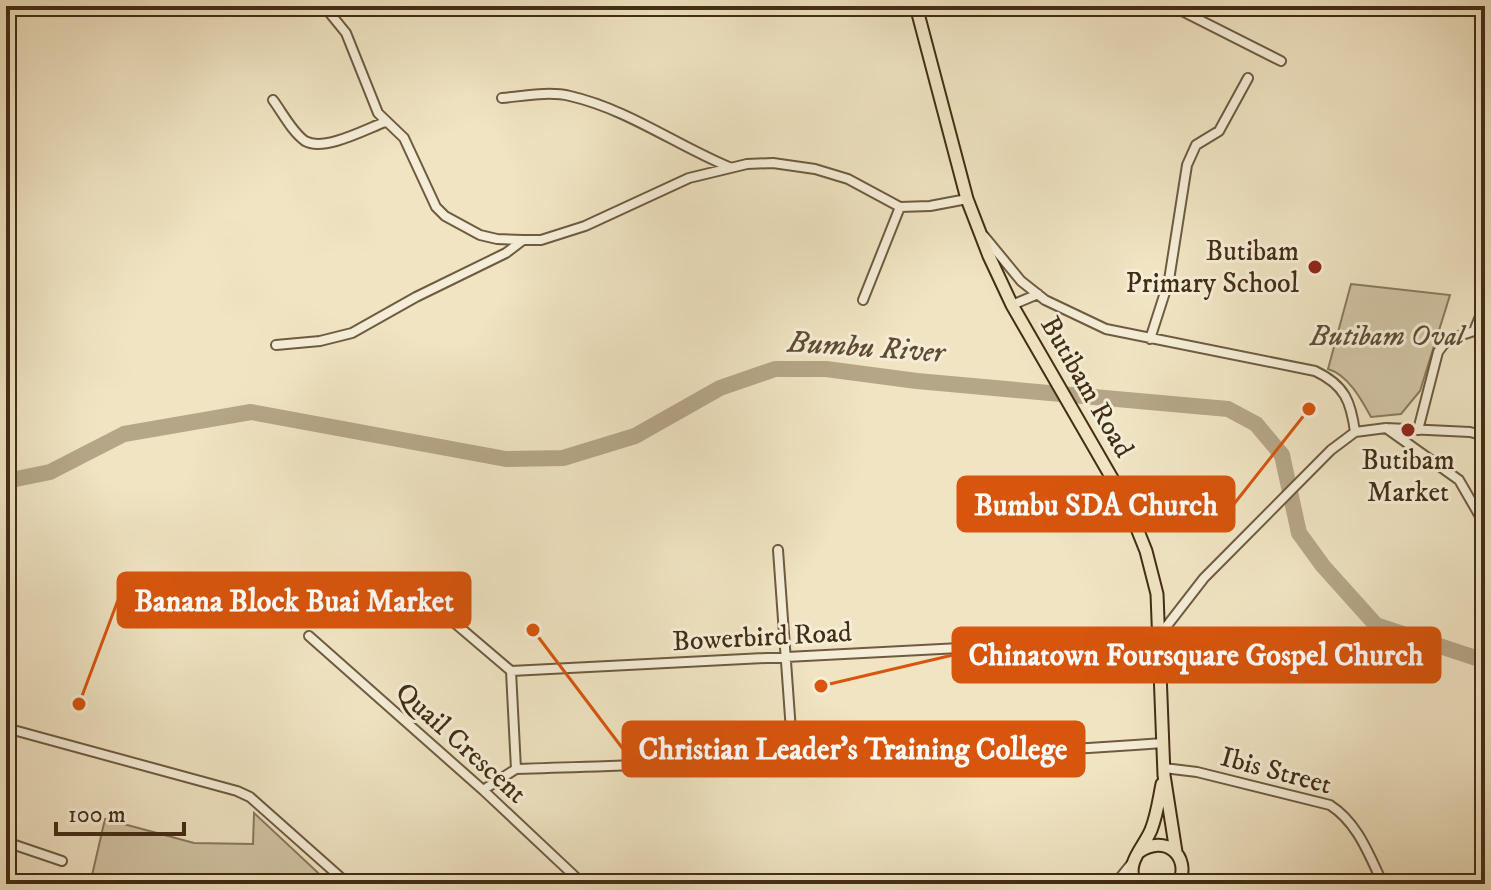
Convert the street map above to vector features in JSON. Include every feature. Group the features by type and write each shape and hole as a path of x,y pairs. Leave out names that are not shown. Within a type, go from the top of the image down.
{"main road":[{"name":"Butibam Road","path":"916,6 978,230 1012,305 1128,506 1146,551 1157,594 1164,772 1176,852 1182,862 1183,873 1179,884"},
{"name":"Butibam Road","path":"924,6 936,76"},
{"name":"Butibam Road","path":"1135,858 1153,824 1164,772"},
{"path":"1135,884 1131,871 1135,858 1147,846 1167,846 1176,852"}],"street":[{"path":"324,6 346,33 378,113 404,138 429,195 445,216 480,235 497,239 541,240 585,226 689,178 747,164 773,163 815,169 848,179 900,207 930,206 967,199"},
{"path":"1172,6 1281,61"},
{"path":"1150,339 1169,280 1187,165 1196,145 1219,131 1248,78"},
{"path":"502,98 568,95 619,111 690,151 730,168"},
{"path":"273,100 296,132 305,141 314,144 335,142 385,122"},
{"path":"863,300 900,207"},
{"path":"978,230 1021,281 1072,315 1106,329 1315,371 1329,377 1352,406 1355,432"},
{"path":"276,345 320,341 352,333 416,297 506,253 523,240"},
{"path":"1012,305 1038,294"},
{"path":"1418,430 1438,352 1447,340 1474,331 1485,304"},
{"path":"1386,428 1459,480 1485,525"},
{"path":"1158,658 1166,627 1204,578 1331,450 1355,432 1386,428 1470,432 1485,436"},
{"path":"778,550 793,759"},
{"path":"403,579 511,671 516,769"},
{"name":"Quail Crescent","path":"309,636 483,790 583,884"},
{"name":"Bowerbird Road","path":"511,671 1157,638"},
{"path":"6,728 237,791 250,797 348,884"},
{"path":"483,790 516,769 991,755 1163,743"},
{"name":"Ibis Street","path":"1164,772 1226,779 1330,805 1358,832 1383,884"},
{"path":"6,842 62,861"},
{"path":"1115,884 1135,858"}],"green space":[{"name":"Butibam Oval","path":"1351,284 1450,295 1420,391 1401,414 1371,417 1348,382 1328,369"},
{"path":"254,813 330,884 90,884 105,819 194,843 253,844"}],"waterway":[{"name":"Bumbu River","path":"6,473 16,479 50,472 124,434 251,412 506,459 563,458 635,436 720,388 775,369 826,369 917,381 1228,409 1256,424 1282,455 1299,533 1323,566 1376,625 1485,661"}],"place":[{"name":"Butibam Primary School","path":"1315,267"},
{"name":"Bumbu SDA Church","path":"1309,409"},
{"name":"Butibam Market","path":"1408,430"},
{"name":"Christian Leader's Training College","path":"533,630"},
{"name":"Chinatown Foursquare Gospel Church","path":"821,686"},
{"name":"Banana Block Buai Market","path":"79,704"}]}
